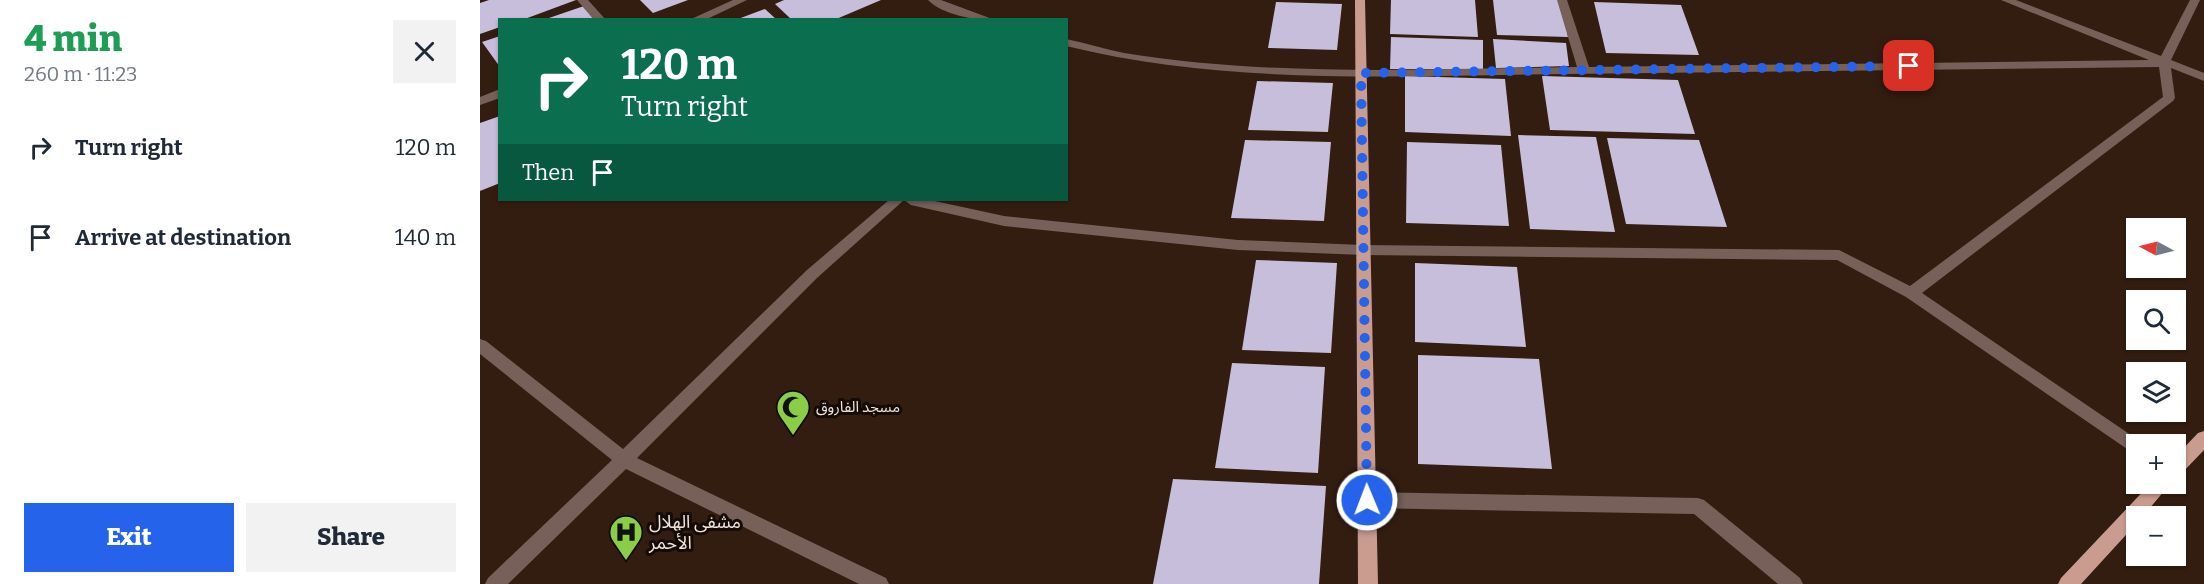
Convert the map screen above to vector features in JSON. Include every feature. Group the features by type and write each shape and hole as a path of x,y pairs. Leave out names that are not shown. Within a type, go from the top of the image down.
{"main road":[{"path":"1360,0 1368,584"},
{"path":"2186,457 2204,438"},
{"path":"2068,584 2152,494"}],"street":[{"path":"582,0 599,18"},
{"path":"699,18 742,0"},
{"path":"933,0 984,18"},
{"path":"1562,0 1584,70"},
{"path":"2006,0 2204,77"},
{"path":"1911,293 2169,98 2164,63 2195,0"},
{"path":"1068,42 1123,56 1188,63 1361,73 2164,63"},
{"path":"480,100 498,94"},
{"path":"495,584 812,274 896,201"},
{"path":"915,201 1004,221 1238,245 1364,250 1839,255 1911,293 2126,439"},
{"path":"480,345 624,460 879,584"},
{"path":"1367,500 1698,506 1793,584"}],"building":[{"path":"489,0 576,0 527,18 498,18 498,28 480,34 480,3"},
{"path":"640,0 688,0 653,13"},
{"path":"784,0 881,0 839,18 790,18 775,4"},
{"path":"1391,0 1475,0 1478,37 1390,34"},
{"path":"1493,0 1561,0 1568,37 1497,35"},
{"path":"1276,2 1342,4 1337,50 1268,48"},
{"path":"1594,2 1681,5 1699,55 1606,53"},
{"path":"584,6 594,18 549,18"},
{"path":"765,9 775,18 741,18"},
{"path":"498,37 498,64 482,42"},
{"path":"1391,37 1483,40 1483,69 1390,69"},
{"path":"1493,39 1566,43 1569,66 1496,68"},
{"path":"1405,76 1505,79 1511,136 1405,132"},
{"path":"1542,76 1678,80 1695,134 1550,130"},
{"path":"1257,81 1333,83 1328,132 1248,130"},
{"path":"498,117 498,184 480,191 480,123"},
{"path":"1518,135 1596,137 1615,232 1530,229"},
{"path":"1607,138 1699,140 1727,227 1626,224"},
{"path":"1245,140 1331,142 1324,221 1231,218"},
{"path":"1407,142 1501,145 1509,226 1406,223"},
{"path":"1256,260 1337,263 1331,353 1242,350"},
{"path":"1415,263 1517,267 1526,347 1415,342"},
{"path":"1418,355 1539,359 1552,469 1418,464"},
{"path":"1232,363 1325,367 1318,473 1215,468"},
{"path":"1173,479 1326,486 1319,584 1153,584"}],"place":[{"name":"مسجد الفاروق","path":"793,436"},
{"name":"مشفى الهلال الأحمر","path":"626,561"}],"route":[{"path":"1367,500 1361,73 1909,66"}]}
